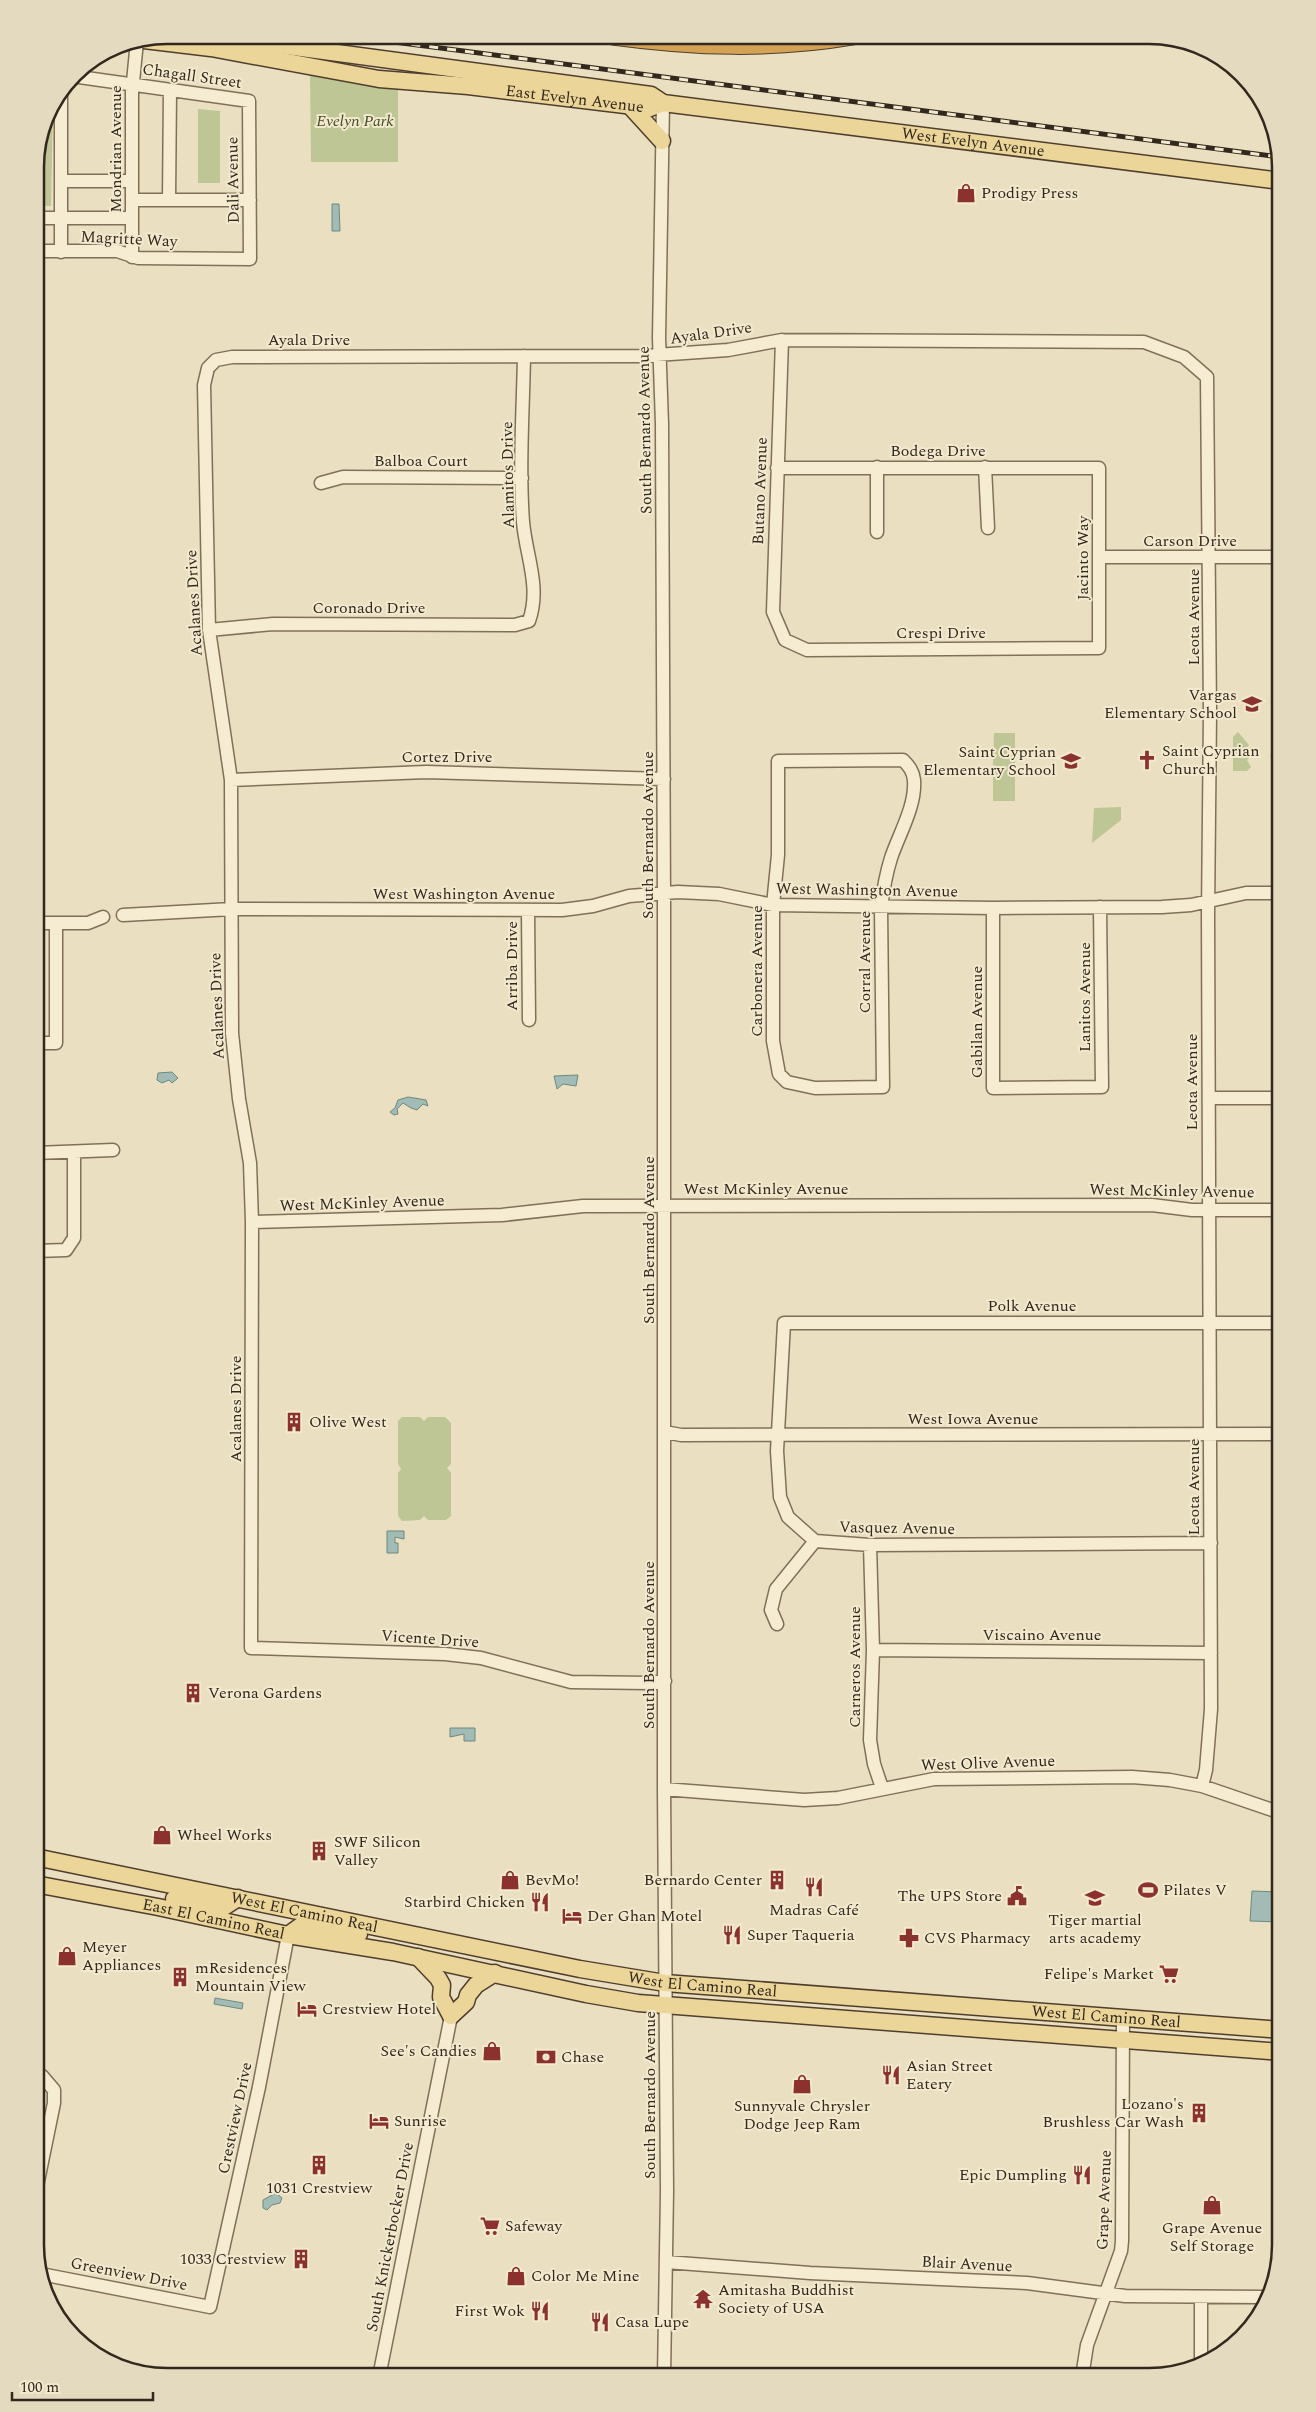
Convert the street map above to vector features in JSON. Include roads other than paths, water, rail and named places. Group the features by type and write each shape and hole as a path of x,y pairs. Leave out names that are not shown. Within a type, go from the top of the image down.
{"highway":[{"path":"743,44 775,44"}],"main road":[{"name":"East Evelyn Avenue","path":"172,44 270,58 379,79 468,86 650,108 663,103"},
{"path":"252,44 263,49 270,58 274,54 286,53 350,62 374,58"},
{"name":"East Evelyn Avenue","path":"272,44 651,95 663,103"},
{"name":"West Evelyn Avenue","path":"663,103 1272,180"},
{"path":"632,106 662,141"},
{"name":"East El Camino Real","path":"44,1859 133,1876"},
{"name":"West El Camino Real","path":"133,1876 580,1968 665,1983 1272,2029"},
{"name":"East El Camino Real","path":"44,1886 158,1906 288,1934 393,1952"},
{"path":"158,1906 172,1899 224,1907 238,1898"},
{"path":"288,1934 302,1925 309,1925 384,1938 423,1936"},
{"name":"West El Camino Real","path":"393,1952 586,1994 665,2006 1272,2051"},
{"path":"418,1957 438,1978 442,1985 441,1997 451,2016 466,2002 468,1995 476,1986 495,1974"}],"street":[{"name":"Mondrian Avenue","path":"132,257 132,84 136,48"},
{"name":"Chagall Street","path":"83,77 249,101"},
{"path":"169,200 170,90"},
{"name":"Dali Avenue","path":"249,101 250,258"},
{"name":"South Bernardo Avenue","path":"663,103 659,356 662,424 664,779 666,2262 664,2368"},
{"path":"61,104 61,252"},
{"path":"61,181 132,181"},
{"path":"132,200 250,200"},
{"path":"44,218 132,218"},
{"name":"Magritte Way","path":"44,252 116,252 132,257 250,258"},
{"name":"Ayala Drive","path":"210,364 216,360 232,357 659,356 728,350 782,340 1144,342 1184,357 1208,377"},
{"name":"Butano Avenue","path":"782,340 773,612 785,640"},
{"name":"Alamitos Drive","path":"524,356 523,524 534,582 533,608 528,620"},
{"name":"Acalanes Drive","path":"210,364 204,385 209,630 231,780 232,1033 239,1099 250,1164 252,1222 251,1648"},
{"name":"Leota Avenue","path":"1202,1786 1206,1770 1211,1709 1208,900 1210,557 1208,377"},
{"path":"877,467 877,532"},
{"path":"986,467 988,528"},
{"name":"Bodega Drive","path":"777,468 1099,468"},
{"name":"Jacinto Way","path":"1099,468 1099,648"},
{"name":"Balboa Court","path":"321,483 343,478 522,478"},
{"name":"Carson Drive","path":"1099,557 1272,557"},
{"name":"Coronado Drive","path":"209,630 273,624 515,625 528,620"},
{"name":"Crespi Drive","path":"785,640 807,650 1099,648"},
{"name":"Corral Avenue","path":"778,761 903,760 911,769 914,781 910,803 887,873 881,908 883,1087"},
{"name":"Carbonera Avenue","path":"778,761 778,855 773,905 773,1041 780,1074 787,1082 808,1087 883,1087"},
{"name":"Cortez Drive","path":"231,780 426,772 664,779"},
{"name":"West Washington Avenue","path":"123,915 232,910 528,911 580,908 629,896 664,893 719,894 773,905 881,908 1162,907 1191,905 1246,893 1272,892"},
{"name":"Lanitos Avenue","path":"1100,907 1102,1087"},
{"name":"Gabilan Avenue","path":"993,908 993,1088 1102,1087"},
{"name":"Arriba Drive","path":"528,911 529,1020"},
{"path":"44,923 88,923 103,917"},
{"path":"44,1043 56,1043 56,923"},
{"path":"1209,1098 1272,1098"},
{"path":"44,1153 113,1150"},
{"path":"44,1251 66,1250 74,1238 74,1153"},
{"name":"West McKinley Avenue","path":"252,1222 502,1215 584,1206 1152,1205 1209,1209 1272,1210"},
{"name":"Polk Avenue","path":"779,1436 784,1323 1272,1322"},
{"name":"West Iowa Avenue","path":"665,1432 681,1435 779,1436 1272,1434"},
{"path":"777,1624 771,1610 776,1589 815,1541 788,1516 780,1497 777,1451 779,1436"},
{"name":"Vasquez Avenue","path":"815,1541 870,1545 1210,1543"},
{"name":"Carneros Avenue","path":"870,1545 873,1650 870,1740 874,1764 882,1788"},
{"name":"Vicente Drive","path":"251,1648 445,1654 481,1658 571,1682 642,1683 665,1681"},
{"name":"Viscaino Avenue","path":"873,1650 1211,1653"},
{"name":"West Olive Avenue","path":"664,1789 804,1800 838,1798 934,1778 1058,1776 1170,1780 1202,1786 1272,1810"},
{"name":"Crestview Drive","path":"210,2307 259,2087 288,1934"},
{"name":"South Knickerbocker Drive","path":"381,2368 451,2016"},
{"name":"Grape Avenue","path":"1083,2368 1087,2345 1121,2251 1123,2018"},
{"path":"44,2078 54,2090 54,2103 44,2152"},
{"name":"Blair Avenue","path":"666,2262 810,2272 1027,2283 1105,2294 1261,2297"},
{"name":"Greenview Drive","path":"48,2275 210,2307"},
{"path":"1201,2297 1201,2357"}],"water":[{"path":"332,204 339,204 340,231 332,231"},
{"path":"172,1072 178,1078 172,1083 169,1080 162,1083 157,1080 158,1073"},
{"path":"578,1075 576,1086 563,1084 557,1089 554,1076"},
{"path":"408,1097 426,1100 428,1106 423,1104 417,1110 403,1103 397,1109 398,1114 394,1115 390,1112 395,1108 398,1100"},
{"path":"387,1531 404,1531 404,1539 395,1537 395,1543 398,1543 398,1553 387,1553"},
{"path":"450,1728 475,1728 475,1741 464,1741 464,1734 450,1737"},
{"path":"1252,1891 1272,1892 1272,1922 1250,1921"},
{"path":"215,1998 243,2003 242,2009 214,2004"},
{"path":"276,2193 282,2198 280,2203 272,2205 267,2210 263,2208 263,2200"}],"railway":[{"path":"409,44 1272,156"}],"place":[{"name":"Prodigy Press","path":"966,193"},
{"name":"Vargas Elementary School","path":"1252,704"},
{"name":"Saint Cyprian Church","path":"1147,760"},
{"name":"Saint Cyprian Elementary School","path":"1071,761"},
{"name":"Olive West","path":"294,1422"},
{"name":"Verona Gardens","path":"193,1693"},
{"name":"Wheel Works","path":"162,1835"},
{"name":"SWF Silicon Valley","path":"319,1851"},
{"name":"BevMo!","path":"510,1880"},
{"name":"Bernardo Center","path":"777,1880"},
{"name":"Madras Café","path":"814,1887"},
{"name":"Pilates V","path":"1148,1890"},
{"name":"The UPS Store","path":"1017,1896"},
{"name":"Tiger martial arts academy","path":"1095,1898"},
{"name":"Starbird Chicken","path":"540,1902"},
{"name":"Der Ghan Motel","path":"572,1916"},
{"name":"Super Taqueria","path":"732,1935"},
{"name":"CVS Pharmacy","path":"909,1938"},
{"name":"Meyer Appliances","path":"67,1956"},
{"name":"Felipe's Market","path":"1169,1974"},
{"name":"mResidences Mountain View","path":"180,1977"},
{"name":"Crestview Hotel","path":"307,2009"},
{"name":"See's Candies","path":"492,2051"},
{"name":"Chase","path":"546,2057"},
{"name":"Asian Street Eatery","path":"891,2075"},
{"name":"Sunnyvale Chrysler Dodge Jeep Ram","path":"802,2084"},
{"name":"Lozano's Brushless Car Wash","path":"1199,2113"},
{"name":"Sunrise","path":"379,2121"},
{"name":"1031 Crestview","path":"319,2165"},
{"name":"Epic Dumpling","path":"1082,2175"},
{"name":"Grape Avenue Self Storage","path":"1212,2205"},
{"name":"Safeway","path":"490,2226"},
{"name":"1033 Crestview","path":"301,2259"},
{"name":"Color Me Mine","path":"516,2276"},
{"name":"Amitasha Buddhist Society of USA","path":"703,2299"},
{"name":"First Wok","path":"540,2311"},
{"name":"Casa Lupe","path":"600,2322"}],"park label":[{"name":"Evelyn Park","path":"355,121"}]}
